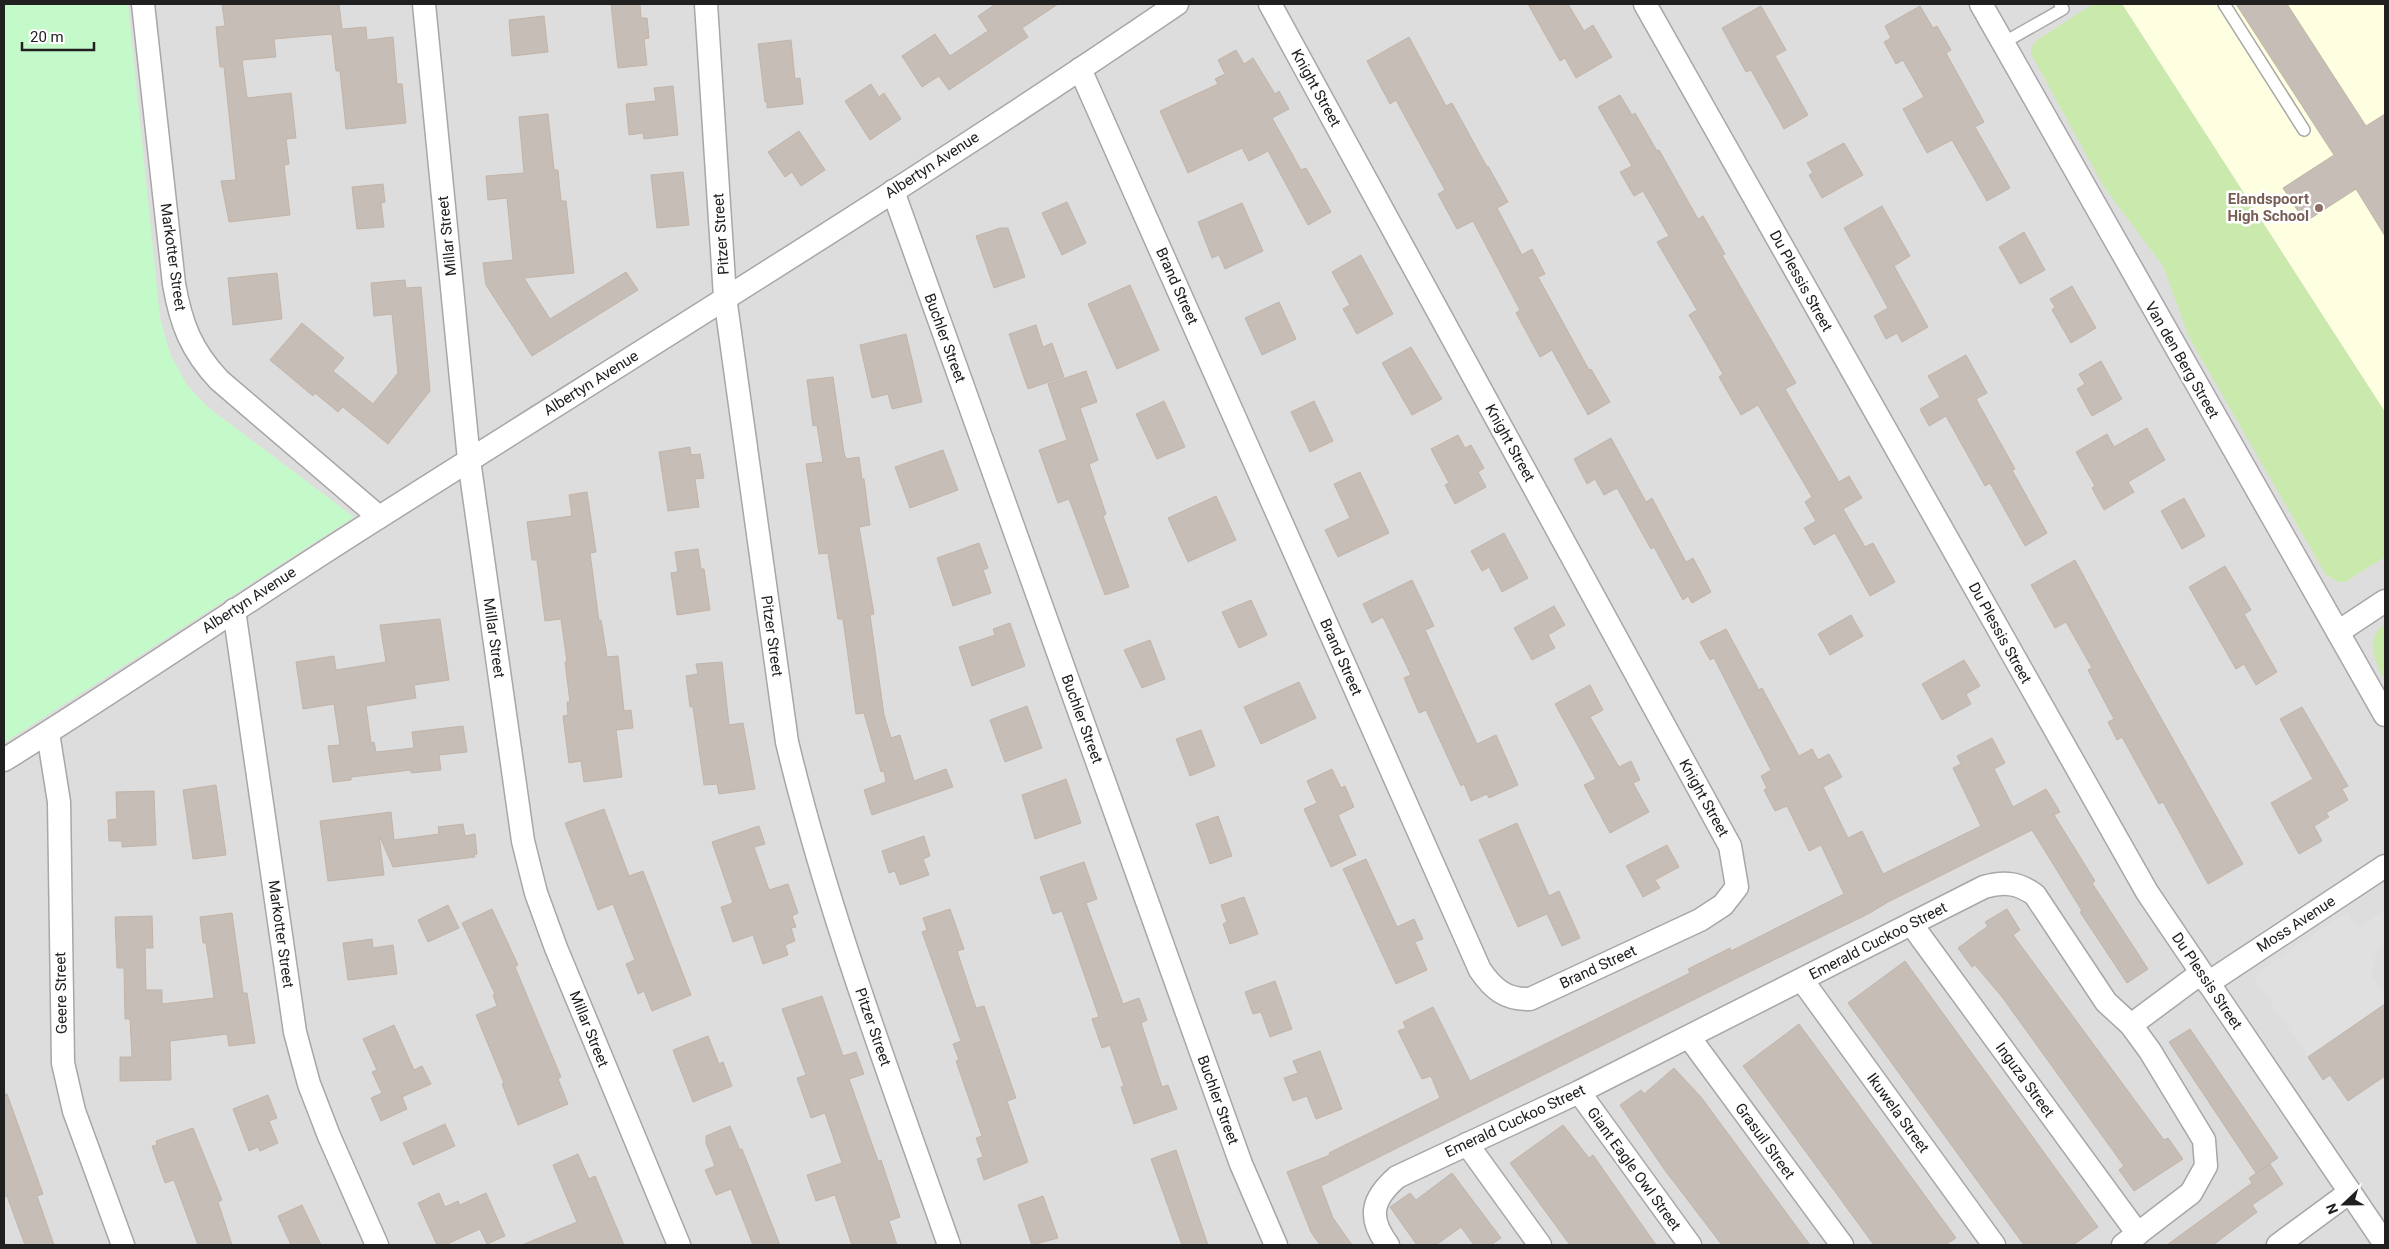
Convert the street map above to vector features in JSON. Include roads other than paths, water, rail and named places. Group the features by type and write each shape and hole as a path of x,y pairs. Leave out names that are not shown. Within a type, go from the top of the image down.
{"street":[{"name":"Markotter Street","path":"143,4 174,284 180,314 189,340 202,362 219,380 379,517"},
{"name":"Millar Street","path":"424,4 469,460 523,841 536,893 556,948 678,1245"},
{"name":"Pitzer Street","path":"706,4 725,297 787,742 804,814 830,902 948,1245"},
{"name":"Albertyn Avenue","path":"4,760 379,517 893,191 1080,70 1177,4"},
{"name":"Knight Street","path":"1270,4 1730,846 1737,887"},
{"name":"Du Plessis Street","path":"1645,4 2147,892 2385,1244"},
{"name":"Van den Berg Street","path":"1981,4 2385,715"},
{"name":"Brand Street","path":"1080,70 1472,952 1490,984 1501,994 1517,1000 1530,999 1700,920 1723,905 1737,887"},
{"name":"Buchler Street","path":"893,191 1238,1155 1264,1222 1276,1245"},
{"path":"2338,632 2385,601"},
{"name":"Markotter Street","path":"234,610 295,1032 309,1084 329,1136 377,1245"},
{"name":"Geere Street","path":"48,733 59,802 63,1063 74,1111 123,1245"},
{"name":"Moss Avenue","path":"2130,1025 2385,866"},
{"name":"Emerald Cuckoo Street","path":"1388,1245 1376,1225 1374,1211 1377,1198 1397,1177 1579,1092 1984,887 2001,884 2020,886 2035,895 2106,1002 2130,1025 2150,1051 2200,1132 2207,1153 2206,1166 2191,1193 2130,1240"},
{"name":"Inguza Street","path":"1912,925 2130,1240"},
{"name":"Ikuwela Street","path":"1802,980 1994,1245"},
{"name":"Grasuil Street","path":"1689,1037 1842,1245"},
{"name":"Giant Eagle Owl Street","path":"1579,1092 1690,1245"},
{"path":"1467,1144 1540,1245"},
{"path":"2278,1245 2350,1192"}],"lane":[{"path":"2224,4 2304,130"},
{"path":"2003,43 2065,5"}],"place":[{"name":"Elandspoort High School","path":"2319,208"}]}
